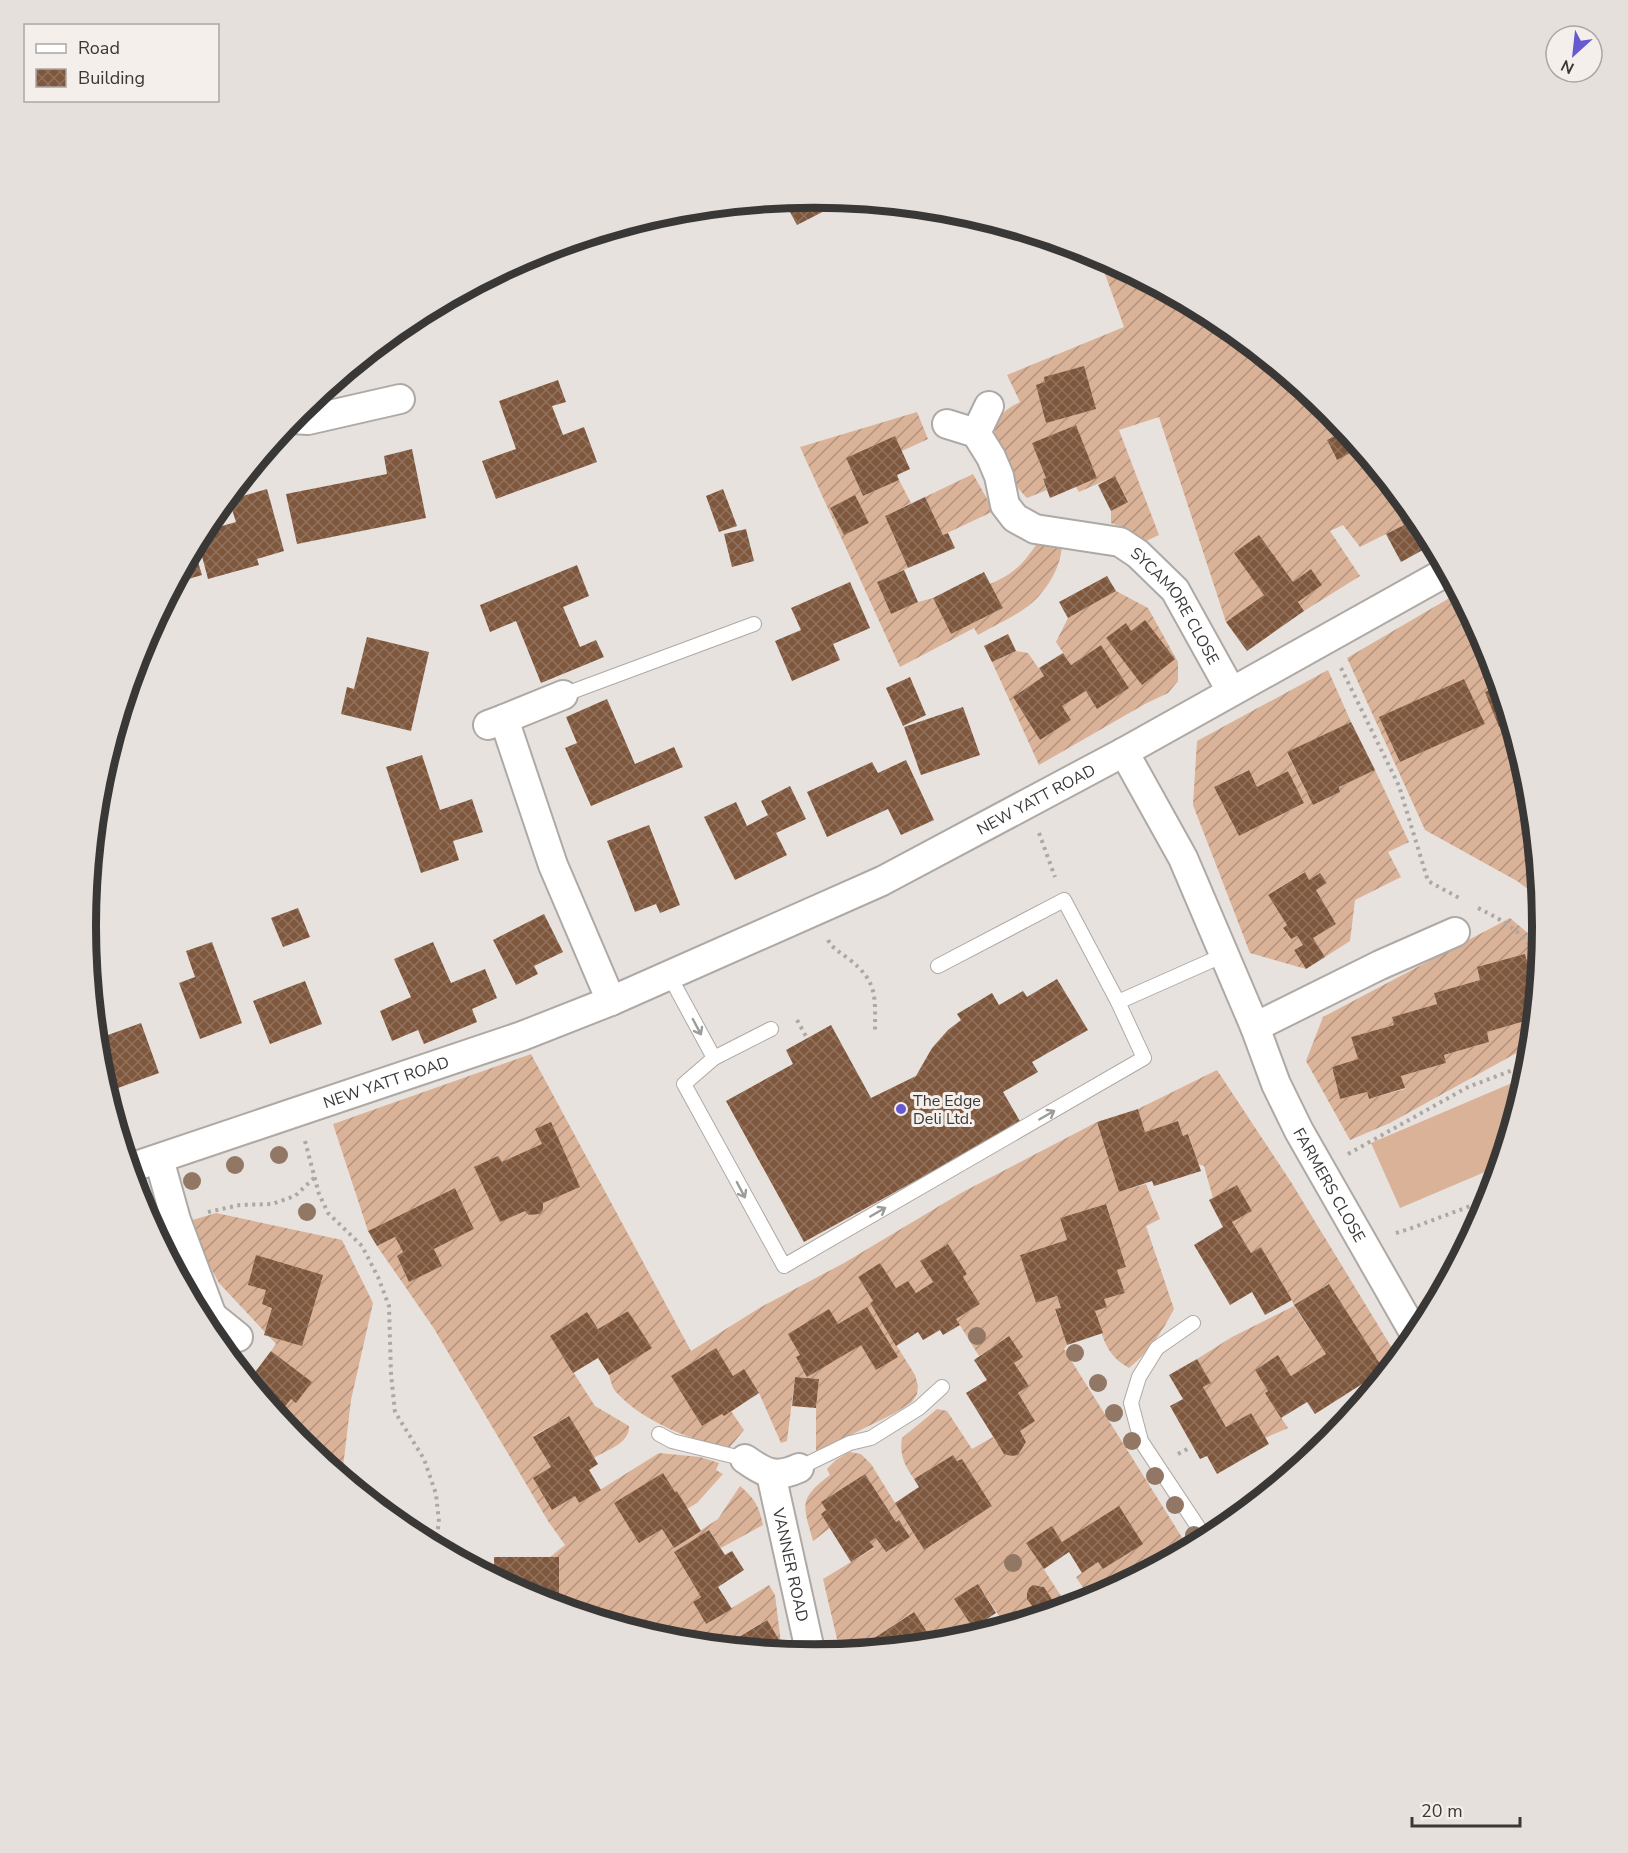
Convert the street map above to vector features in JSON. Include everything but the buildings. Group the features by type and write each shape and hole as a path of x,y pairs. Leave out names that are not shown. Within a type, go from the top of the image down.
{"street":[{"path":"305,420 399,399"},
{"path":"947,424 976,433 989,406"},
{"name":"SYCAMORE CLOSE","path":"976,433 991,457 999,476 1005,506 1016,518 1035,529 1120,542 1137,554 1175,590 1231,691"},
{"name":"NEW YATT ROAD","path":"137,1166 522,1036 611,1001 882,880 1124,752 1440,575"},
{"path":"563,695 496,722 611,1001"},
{"name":"FARMERS CLOSE","path":"1124,752 1183,858 1255,1027 1276,1084 1299,1131 1410,1326"},
{"path":"1255,1027 1380,965 1455,932"},
{"path":"159,1159 201,1300"},
{"path":"218,1326 238,1337"},
{"path":"745,1459 771,1474 785,1474 799,1468"},
{"name":"VANNER ROAD","path":"771,1474 809,1644"}],"lane":[{"path":"563,695 754,624"},
{"path":"771,1029 714,1058 684,1084 784,1266 1144,1058 1118,1002 1064,900 938,966"},
{"path":"1118,1002 1224,955"},
{"path":"669,975 714,1058"},
{"path":"1193,1323 1158,1348 1139,1377 1131,1403 1141,1441 1201,1531"},
{"path":"799,1468 850,1443 871,1438 920,1408 942,1387"},
{"path":"659,1434 672,1441 745,1459"}],"path":[{"path":"1340,664 1399,786 1428,881 1510,925 1531,946"},
{"path":"1037,829 1064,900"},
{"path":"811,912 832,947 865,972 875,993 875,1030"},
{"path":"1354,1162 1348,1152 1468,1087 1518,1068"},
{"path":"298,1111 314,1178 328,1213 362,1246 378,1276 389,1306 391,1374 395,1413 424,1459 436,1494 439,1522 437,1536"},
{"path":"176,1220 240,1205 272,1204 295,1196 314,1178"},
{"path":"1396,1233 1476,1204"}],"shaded area":[{"path":"1104,270 1173,305 1213,330 1251,357 1322,419 1337,435 1327,440 1336,459 1352,451 1384,489 1405,519 1402,520 1404,525 1360,547 1343,525 1330,531 1360,576 1304,611 1298,602 1322,585 1311,569 1293,582 1264,595 1226,622 1159,417 1119,430 1159,535 1144,542 1120,526 1111,523 1111,511 1128,501 1115,476 1079,492 1076,487 1097,478 1076,425 1033,443 1046,478 1043,480 1047,490 1027,498 1012,480 995,434 996,424 1001,416 1007,409 1020,402 1007,375 1124,327"},
{"path":"917,412 928,439 902,451 846,458 863,496 899,480 911,503 885,516 908,568 877,582 891,614 933,598 951,634 1003,608 990,584 1020,565 1041,538 1062,541 1062,551 1056,570 1046,588 1019,613 978,635 974,628 900,667 800,447","holes":["855,496 869,523 844,534 830,509"]},
{"path":"973,474 994,511 943,535 925,497"},
{"path":"1116,591 1148,608 1178,662 1178,681 1168,693 1039,765 992,662 1016,651 1028,653 1044,676 1013,697 1040,740 1071,720 1062,706 1086,691 1097,708 1129,688 1101,645 1071,665 1056,642 1068,618"},
{"path":"1451,597 1477,652 1508,741 1526,833 1530,891 1517,881 1425,830 1347,658","holes":["1464,679 1484,724 1400,762 1380,717"]},
{"path":"1328,670 1351,722 1287,753 1313,805 1340,792 1339,787 1375,770 1409,842 1388,852 1401,877 1355,900 1350,941 1325,957 1313,938 1336,924 1316,890 1327,883 1320,873 1309,880 1304,872 1268,895 1287,925 1283,928 1290,939 1297,936 1303,945 1294,950 1306,969 1250,953 1193,805 1197,741","holes":["1248,770 1257,787 1288,771 1304,803 1239,836 1214,787"]},
{"path":"1510,918 1532,936 1530,972 1525,954 1480,980 1434,993 1437,1004 1392,1017 1394,1025 1351,1037 1358,1059 1332,1067 1340,1099 1367,1092 1369,1099 1405,1089 1401,1076 1446,1063 1444,1055 1489,1042 1487,1032 1526,1021 1521,1051 1390,1123 1350,1140 1306,1061 1323,1017"},
{"path":"531,1054 691,1351 761,1307 844,1263 961,1193 1097,1122 1119,1192 1146,1184 1160,1219 1146,1226 1174,1309 1165,1326 1149,1348 1129,1368 1114,1357 1106,1344 1095,1311 1104,1299 1125,1293 1117,1270 1126,1267 1106,1204 1060,1218 1067,1240 1020,1255 1036,1303 1057,1296 1061,1308 1055,1310 1067,1345 1064,1349 1184,1541 1132,1570 1085,1591 1076,1577 1098,1562 1103,1569 1142,1544 1062,1542 1052,1527 1027,1543 1063,1599 1054,1603 1044,1587 1033,1586 1030,1587 1028,1593 1033,1607 1025,1612 1001,1620 978,1584 970,1623 957,1630 928,1635 913,1612 867,1642 838,1643 823,1579 874,1548 870,1542 876,1538 910,1537 899,1520 896,1522 865,1474 821,1502 826,1510 821,1514 830,1528 813,1541 807,1519 806,1504 812,1490 830,1475 827,1469 849,1452 861,1454 871,1464 924,1550 992,1506 962,1459 957,1461 953,1455 914,1479 901,1450 902,1438 937,1409 947,1411 972,1449 993,1437 1003,1451 1013,1455 1018,1454 1026,1442 1020,1431 1035,1421 1018,1393 1029,1386 1014,1363 1022,1357 1009,1336 979,1356 956,1319 980,1304 963,1277 967,1274 948,1244 920,1261 933,1282 916,1293 908,1281 896,1288 880,1263 858,1277 873,1301 870,1303 915,1375 918,1386 917,1394 912,1402 895,1413 816,1452 819,1379 795,1377 787,1441 781,1443 759,1393 744,1370 733,1376 716,1349 672,1377 702,1426 731,1411 744,1430 730,1447 685,1435 654,1421 627,1402 615,1390 609,1375 651,1348 628,1311 598,1329 587,1312 550,1336 595,1406 629,1426 622,1442 594,1458 569,1416 533,1436 551,1467 552,1510 575,1496 579,1503 659,1453 700,1457 719,1463 716,1470 723,1474 697,1503 687,1509 677,1491 675,1492 662,1529 674,1548 718,1519 740,1486 756,1503 763,1525 721,1548 709,1530 674,1552 701,1597 693,1602 706,1624 769,1585 775,1595 781,1643 766,1620 734,1640 720,1638 674,1631 628,1620 559,1597 559,1557 550,1557 565,1545 548,1521 433,1327 377,1246 395,1237 403,1252 397,1256 409,1281 442,1266 434,1249 474,1229 455,1188 368,1231 333,1124"},
{"path":"1217,1070 1291,1182 1393,1350 1382,1367 1328,1284 1294,1306 1261,1247 1251,1253 1232,1222 1252,1211 1237,1185 1213,1198 1204,1166 1198,1164 1189,1135 1183,1136 1178,1121 1145,1132 1138,1109"},
{"path":"1515,1082 1508,1112 1489,1170 1400,1208 1371,1143"},
{"path":"216,1213 342,1240 373,1303 351,1400 343,1467 283,1410 291,1399 296,1402 312,1382 271,1351 276,1344 219,1283 186,1222"},
{"path":"1294,1306 1326,1354 1291,1376 1278,1355 1255,1370 1268,1391 1265,1393 1288,1428 1265,1438 1251,1413 1226,1427 1203,1387 1210,1382 1197,1359 1232,1337"},
{"path":"241,1360 255,1371 253,1374"}],"place":[{"name":"The Edge Deli Ltd.","path":"901,1109"}]}
